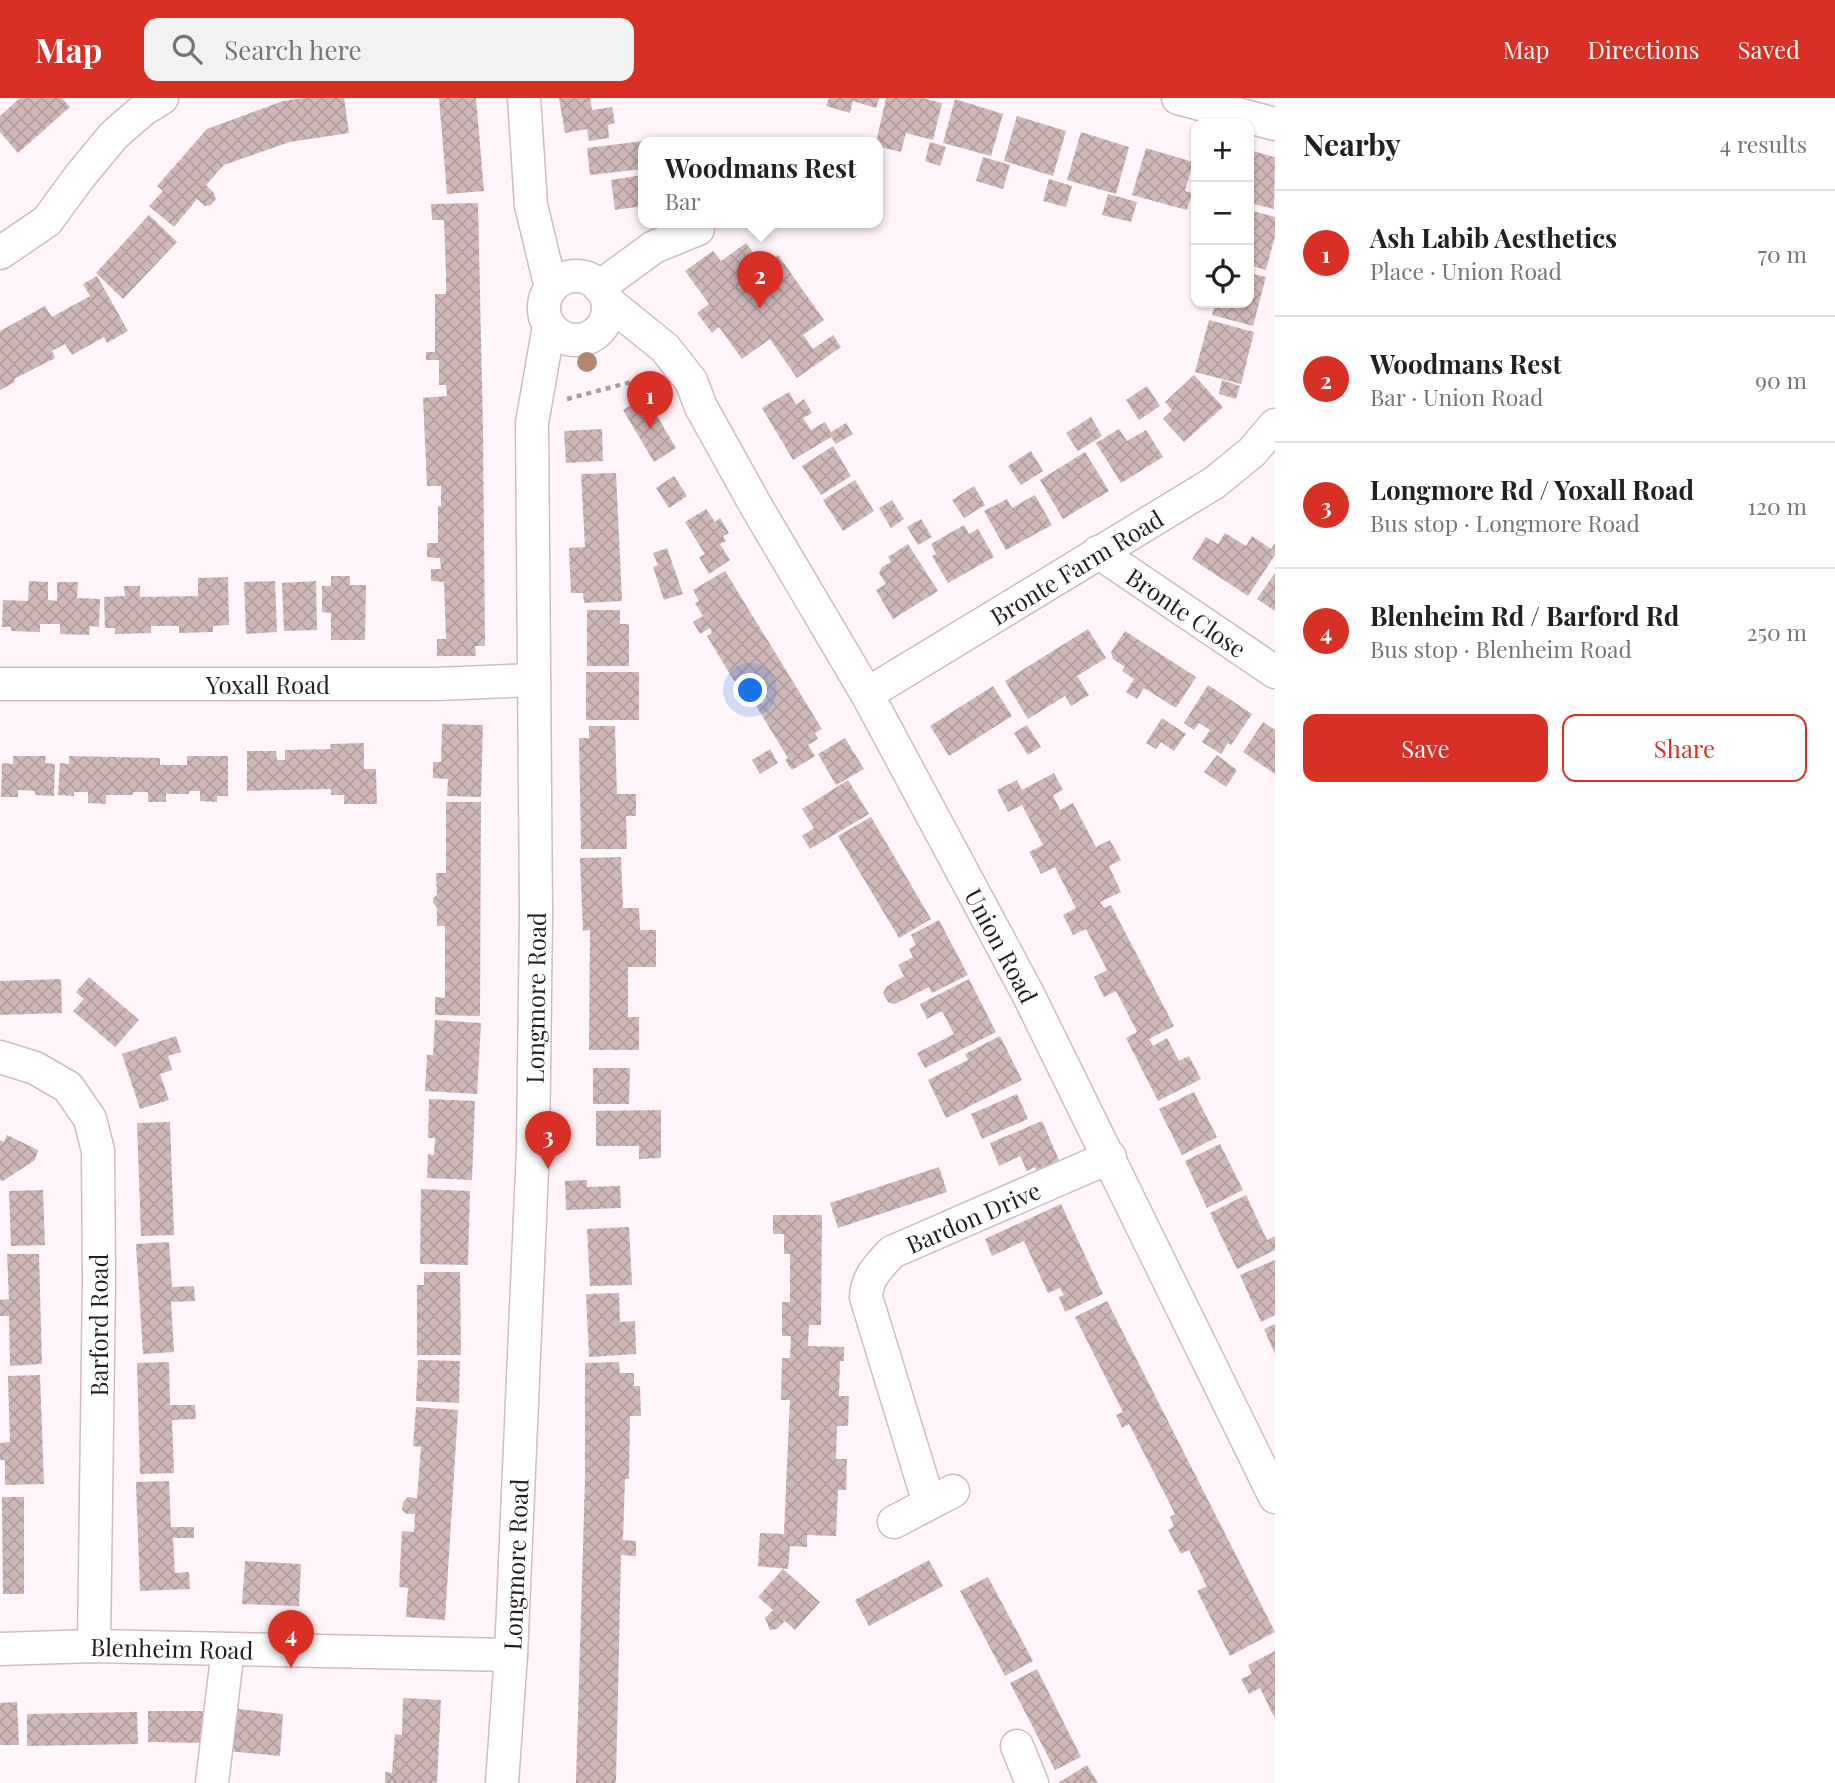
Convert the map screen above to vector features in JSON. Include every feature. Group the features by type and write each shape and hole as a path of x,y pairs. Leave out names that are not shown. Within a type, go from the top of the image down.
{"street":[{"path":"0,253 47,221 114,135 144,109 162,98"},
{"path":"524,98 531,205 584,288 608,315 604,326 573,333 545,318 544,302 584,288 654,247 698,229"},
{"path":"1178,98 1275,124"},
{"name":"Union Road","path":"584,288 665,348 691,381 701,407 867,694 1028,994 1275,1497"},
{"name":"Union Road","path":"573,333 624,340 651,357 701,407"},
{"name":"Longmore Road","path":"502,1783 511,1654 533,1149 536,914 532,422 537,393 573,333"},
{"name":"Bronte Farm Road","path":"867,694 1214,483 1252,452 1275,425"},
{"name":"Bronte Close","path":"1098,552 1275,672"},
{"name":"Yoxall Road","path":"0,684 436,684 534,680"},
{"name":"Barford Road","path":"0,1057 35,1068 68,1087 90,1119 98,1151 94,1646"},
{"name":"Bardon Drive","path":"894,1521 941,1497 866,1297 867,1283 892,1252 1110,1157"},
{"name":"Blenheim Road","path":"0,1649 94,1646 511,1654"},
{"path":"212,1783 228,1649"},
{"path":"1017,1746 1032,1783"}],"path":[{"path":"537,393 668,373"}],"building":[{"path":"20,98 62,98 70,107 18,153 0,132 0,116"},
{"path":"344,98 349,133 290,142 224,165 206,185 216,199 211,205 205,206 197,199 174,227 149,206 163,191 157,186 207,129 283,101"},
{"path":"439,98 476,98 484,191 447,194"},
{"path":"559,98 590,98 592,110 612,107 615,123 608,125 609,138 589,141 587,129 565,133"},
{"path":"829,98 879,98 876,108 853,101 850,113 826,106"},
{"path":"886,98 922,98 942,103 933,140 906,133 901,152 883,148 883,137 877,137"},
{"path":"955,99 1003,114 991,156 943,143"},
{"path":"1017,116 1066,131 1053,176 1004,161"},
{"path":"1081,132 1129,147 1116,194 1067,180"},
{"path":"638,142 638,170 590,175 587,148"},
{"path":"930,142 946,147 940,166 925,161"},
{"path":"1146,148 1191,161 1185,191 1191,193 1187,210 1132,195"},
{"path":"1254,151 1275,157 1274,209 1254,204"},
{"path":"983,157 1010,165 1003,189 976,181"},
{"path":"638,176 638,207 615,210 611,180"},
{"path":"1049,179 1072,186 1066,207 1043,201"},
{"path":"1108,194 1137,202 1131,222 1102,215"},
{"path":"478,203 485,646 475,646 476,656 437,656 437,639 446,639 444,582 431,581 431,569 441,569 440,558 427,557 427,543 438,543 441,486 427,486 423,398 447,396 446,385 439,385 439,360 426,360 426,352 435,352 435,294 446,294 446,274 444,220 432,220 431,204"},
{"path":"1254,211 1275,217 1275,236 1266,270 1254,266"},
{"path":"149,215 177,242 123,299 96,273"},
{"path":"746,243 763,266 778,255 824,320 803,335 813,349 833,335 841,347 797,378 770,339 742,359 719,327 712,333 697,313 709,304 685,271 713,251 721,261"},
{"path":"1254,274 1266,277 1253,326 1212,315 1214,308 1254,308"},
{"path":"97,276 128,331 107,343 104,337 72,355 65,344 52,351 55,358 14,379 15,382 0,390 0,331 45,306 52,317 90,296 83,284"},
{"path":"1209,320 1254,332 1241,384 1195,372"},
{"path":"1194,375 1223,407 1184,442 1163,419 1172,410 1165,402"},
{"path":"1222,380 1240,386 1236,399 1219,394"},
{"path":"1147,386 1160,406 1139,420 1126,400"},
{"path":"789,392 796,405 804,399 812,413 803,418 811,430 825,422 831,432 846,423 853,434 836,444 831,437 793,460 762,408"},
{"path":"645,396 676,448 654,462 623,410"},
{"path":"1091,417 1102,436 1078,451 1066,433"},
{"path":"602,429 603,461 566,463 564,431"},
{"path":"1119,429 1127,441 1146,430 1163,457 1121,483 1096,443"},
{"path":"833,446 851,476 821,495 802,466"},
{"path":"1031,451 1043,471 1021,485 1008,466"},
{"path":"1085,452 1109,491 1063,519 1040,480"},
{"path":"616,473 622,601 584,603 583,593 571,593 569,548 585,547 581,474"},
{"path":"674,476 687,496 669,508 656,488"},
{"path":"855,480 874,511 843,531 823,500"},
{"path":"974,486 985,505 964,518 952,500"},
{"path":"1035,495 1052,525 1006,550 984,511 1007,499 1012,508"},
{"path":"892,500 904,519 891,528 879,508"},
{"path":"706,509 715,522 720,518 729,533 723,536 726,541 720,544 730,560 709,574 699,557 705,554 685,522"},
{"path":"921,519 932,537 918,545 907,527"},
{"path":"964,525 969,534 978,529 994,557 948,583 932,556 936,554 931,544"},
{"path":"1225,533 1246,546 1252,536 1271,549 1275,543 1275,555 1248,596 1192,559 1206,537 1218,544"},
{"path":"908,544 938,591 893,619 876,590 886,584 879,573 882,567 891,562 888,557"},
{"path":"667,548 683,594 664,600 653,567 658,565 653,553"},
{"path":"725,571 822,729 815,733 818,739 808,745 815,756 792,770 785,760 788,758 755,704 759,701 754,694 745,699 707,636 712,633 710,628 700,634 693,622 703,616 695,603 699,601 693,590"},
{"path":"1275,573 1275,611 1257,599"},
{"path":"331,576 350,576 350,585 366,585 365,640 331,640 331,613 322,612 322,586 331,586"},
{"path":"228,577 229,625 213,626 213,632 179,633 179,626 151,626 151,633 115,634 115,628 105,628 104,597 125,596 124,586 140,586 140,597 198,596 198,578"},
{"path":"29,581 48,582 48,600 57,601 57,582 78,582 77,598 100,599 99,627 90,626 89,635 60,634 60,624 40,624 40,632 11,631 11,627 2,627 3,600 28,601"},
{"path":"275,581 277,632 246,634 244,582"},
{"path":"316,581 317,630 284,631 282,583"},
{"path":"587,610 620,610 620,624 629,624 629,666 587,666"},
{"path":"1088,629 1106,658 1077,676 1089,695 1071,706 1065,696 1028,719 1005,681"},
{"path":"1125,631 1196,677 1176,708 1144,688 1137,699 1126,692 1134,679 1122,671 1125,667 1113,659 1111,652"},
{"path":"586,672 639,672 639,720 586,720"},
{"path":"1208,685 1252,714 1231,745 1228,743 1221,754 1202,742 1210,730 1199,723 1194,730 1184,723"},
{"path":"993,686 1012,716 949,756 930,726"},
{"path":"1162,718 1186,734 1174,751 1161,742 1156,749 1146,743"},
{"path":"1263,722 1275,730 1275,774 1243,752"},
{"path":"442,724 483,725 481,797 447,796 448,779 433,778 433,762 441,762"},
{"path":"1027,725 1041,747 1028,755 1014,733"},
{"path":"589,726 615,726 617,794 636,794 636,816 626,816 627,849 581,849 579,738 589,738"},
{"path":"845,738 864,769 836,785 818,754"},
{"path":"364,743 364,769 376,769 377,804 344,804 344,795 331,795 331,789 247,791 247,751 276,751 277,760 285,760 285,750 331,749 330,744"},
{"path":"770,749 778,763 760,774 752,760"},
{"path":"1217,755 1237,770 1226,787 1204,772"},
{"path":"13,756 46,756 45,763 55,764 54,796 35,795 35,791 18,790 18,797 1,797 2,763 13,764"},
{"path":"69,756 160,758 160,765 187,765 187,756 228,756 228,796 217,796 217,802 200,801 200,791 189,791 189,794 166,794 166,802 148,802 148,792 133,792 133,795 106,795 106,804 88,803 88,792 74,792 74,796 58,795 60,763 69,764"},
{"path":"1054,773 1063,790 1053,795 1060,810 1073,803 1096,847 1110,840 1121,860 1109,866 1121,892 1100,902 1104,908 1111,905 1174,1026 1149,1039 1153,1046 1167,1038 1179,1061 1189,1056 1201,1079 1158,1101 1126,1038 1137,1032 1127,1012 1116,991 1104,997 1094,977 1107,970 1086,929 1073,935 1063,915 1076,908 1055,867 1041,874 1029,852 1043,845 1022,805 1008,812 997,790 1017,780 1022,790"},
{"path":"848,780 869,814 810,849 802,836 814,828 802,809"},
{"path":"446,802 481,802 480,1016 435,1015 435,997 445,998 445,926 437,926 437,908 433,898 437,895 436,873 446,873"},
{"path":"871,817 931,919 899,938 838,836"},
{"path":"621,857 623,908 639,908 640,930 656,930 656,967 628,967 628,1017 639,1017 639,1050 589,1050 590,930 583,931 580,858"},
{"path":"939,920 968,975 932,993 929,987 895,1004 888,1002 883,993 886,987 904,976 898,965 913,957 909,949 916,945 911,935"},
{"path":"89,977 139,1020 115,1047 73,1011 84,999 76,992"},
{"path":"61,979 62,1013 0,1015 0,981"},
{"path":"969,979 996,1032 925,1068 917,1053 954,1034 942,1011 927,1019 920,1004"},
{"path":"435,1020 481,1023 477,1094 425,1091 427,1055 433,1055"},
{"path":"176,1036 181,1052 168,1056 172,1070 160,1074 169,1100 140,1109 122,1054"},
{"path":"1000,1036 1022,1080 946,1118 928,1080 968,1060 965,1054"},
{"path":"593,1068 630,1068 629,1104 593,1104"},
{"path":"1194,1092 1217,1137 1182,1155 1159,1109"},
{"path":"1017,1094 1028,1119 982,1139 971,1114"},
{"path":"429,1099 475,1101 472,1180 427,1178 428,1154 434,1155 435,1138 428,1138"},
{"path":"661,1110 661,1158 639,1159 639,1146 596,1146 596,1111"},
{"path":"1042,1121 1059,1160 1027,1171 1020,1156 999,1166 990,1143"},
{"path":"170,1122 174,1235 141,1236 137,1123"},
{"path":"7,1135 38,1150 35,1160 3,1181 0,1180 0,1140 4,1142"},
{"path":"1220,1144 1243,1190 1207,1208 1185,1161"},
{"path":"939,1167 947,1192 838,1228 830,1203"},
{"path":"587,1180 587,1187 620,1186 621,1208 566,1210 565,1181"},
{"path":"421,1189 470,1191 468,1265 420,1264"},
{"path":"43,1190 45,1245 11,1246 9,1191"},
{"path":"1246,1195 1267,1240 1275,1236 1275,1250 1237,1269 1210,1213"},
{"path":"1061,1204 1103,1294 1065,1312 1059,1297 1064,1295 1060,1288 1048,1293 1024,1241 992,1256 985,1239"},
{"path":"773,1215 822,1215 821,1325 809,1325 808,1346 844,1347 844,1361 840,1361 839,1396 849,1396 848,1426 837,1426 836,1459 847,1459 846,1490 838,1490 836,1536 807,1535 807,1547 790,1546 788,1569 758,1566 760,1533 784,1534 790,1400 781,1400 782,1358 790,1358 791,1336 782,1336 782,1302 790,1302 790,1254 784,1254 784,1234 773,1234"},
{"path":"629,1227 632,1285 590,1286 587,1229"},
{"path":"169,1242 172,1287 194,1286 195,1301 171,1302 174,1352 143,1354 136,1244"},
{"path":"7,1254 39,1254 42,1364 10,1366 9,1316 0,1316 0,1300 9,1299"},
{"path":"1275,1260 1275,1315 1261,1322 1240,1275"},
{"path":"424,1272 460,1272 461,1355 417,1355 417,1285 424,1285"},
{"path":"619,1293 620,1322 635,1321 636,1354 589,1357 586,1294"},
{"path":"1107,1301 1275,1632 1230,1656 1197,1591 1207,1586 1189,1550 1181,1554 1168,1530 1174,1526 1170,1517 1175,1514 1129,1424 1122,1428 1116,1415 1123,1412 1075,1317"},
{"path":"1275,1324 1275,1354 1264,1329"},
{"path":"418,1360 460,1361 459,1403 416,1401"},
{"path":"169,1362 170,1405 195,1405 196,1419 172,1420 174,1473 140,1474 137,1363"},
{"path":"619,1362 620,1373 634,1373 634,1386 640,1386 641,1416 630,1416 629,1479 625,1479 623,1540 636,1541 636,1556 621,1555 616,1783 576,1783 585,1479 585,1363"},
{"path":"40,1375 44,1484 5,1485 5,1460 0,1460 0,1443 10,1442 8,1376"},
{"path":"416,1407 458,1410 445,1620 406,1617 408,1588 399,1587 402,1531 414,1532 415,1514 407,1514 402,1510 403,1502 408,1497 417,1498 421,1447 413,1446"},
{"path":"169,1481 171,1527 194,1527 194,1538 173,1538 175,1573 189,1572 190,1589 140,1591 136,1482"},
{"path":"2,1497 24,1497 24,1594 3,1594"},
{"path":"929,1560 943,1586 869,1626 855,1600"},
{"path":"245,1561 301,1564 299,1606 242,1604"},
{"path":"783,1569 820,1602 795,1630 785,1621 777,1629 770,1630 765,1618 773,1610 758,1597"},
{"path":"988,1577 1033,1661 1005,1676 960,1591"},
{"path":"1275,1651 1275,1719 1260,1688 1249,1694 1241,1679 1252,1674 1248,1665"},
{"path":"1037,1669 1081,1757 1055,1770 1010,1683"},
{"path":"403,1698 441,1700 437,1783 385,1783 385,1772 392,1773 395,1734 402,1735"},
{"path":"17,1702 19,1745 0,1745 0,1703"},
{"path":"231,1708 283,1714 280,1756 227,1751"},
{"path":"148,1711 205,1711 204,1743 148,1742"},
{"path":"137,1712 138,1744 27,1746 27,1714"},
{"path":"1087,1765 1098,1783 1058,1783"}],"place":[{"name":"Woodmans Rest","path":"760,309"},
{"name":"Ash Labib Aesthetics","path":"650,429"},
{"name":"Longmore Rd / Yoxall Road","path":"548,1169"},
{"name":"Blenheim Rd / Barford Rd","path":"291,1668"}]}
